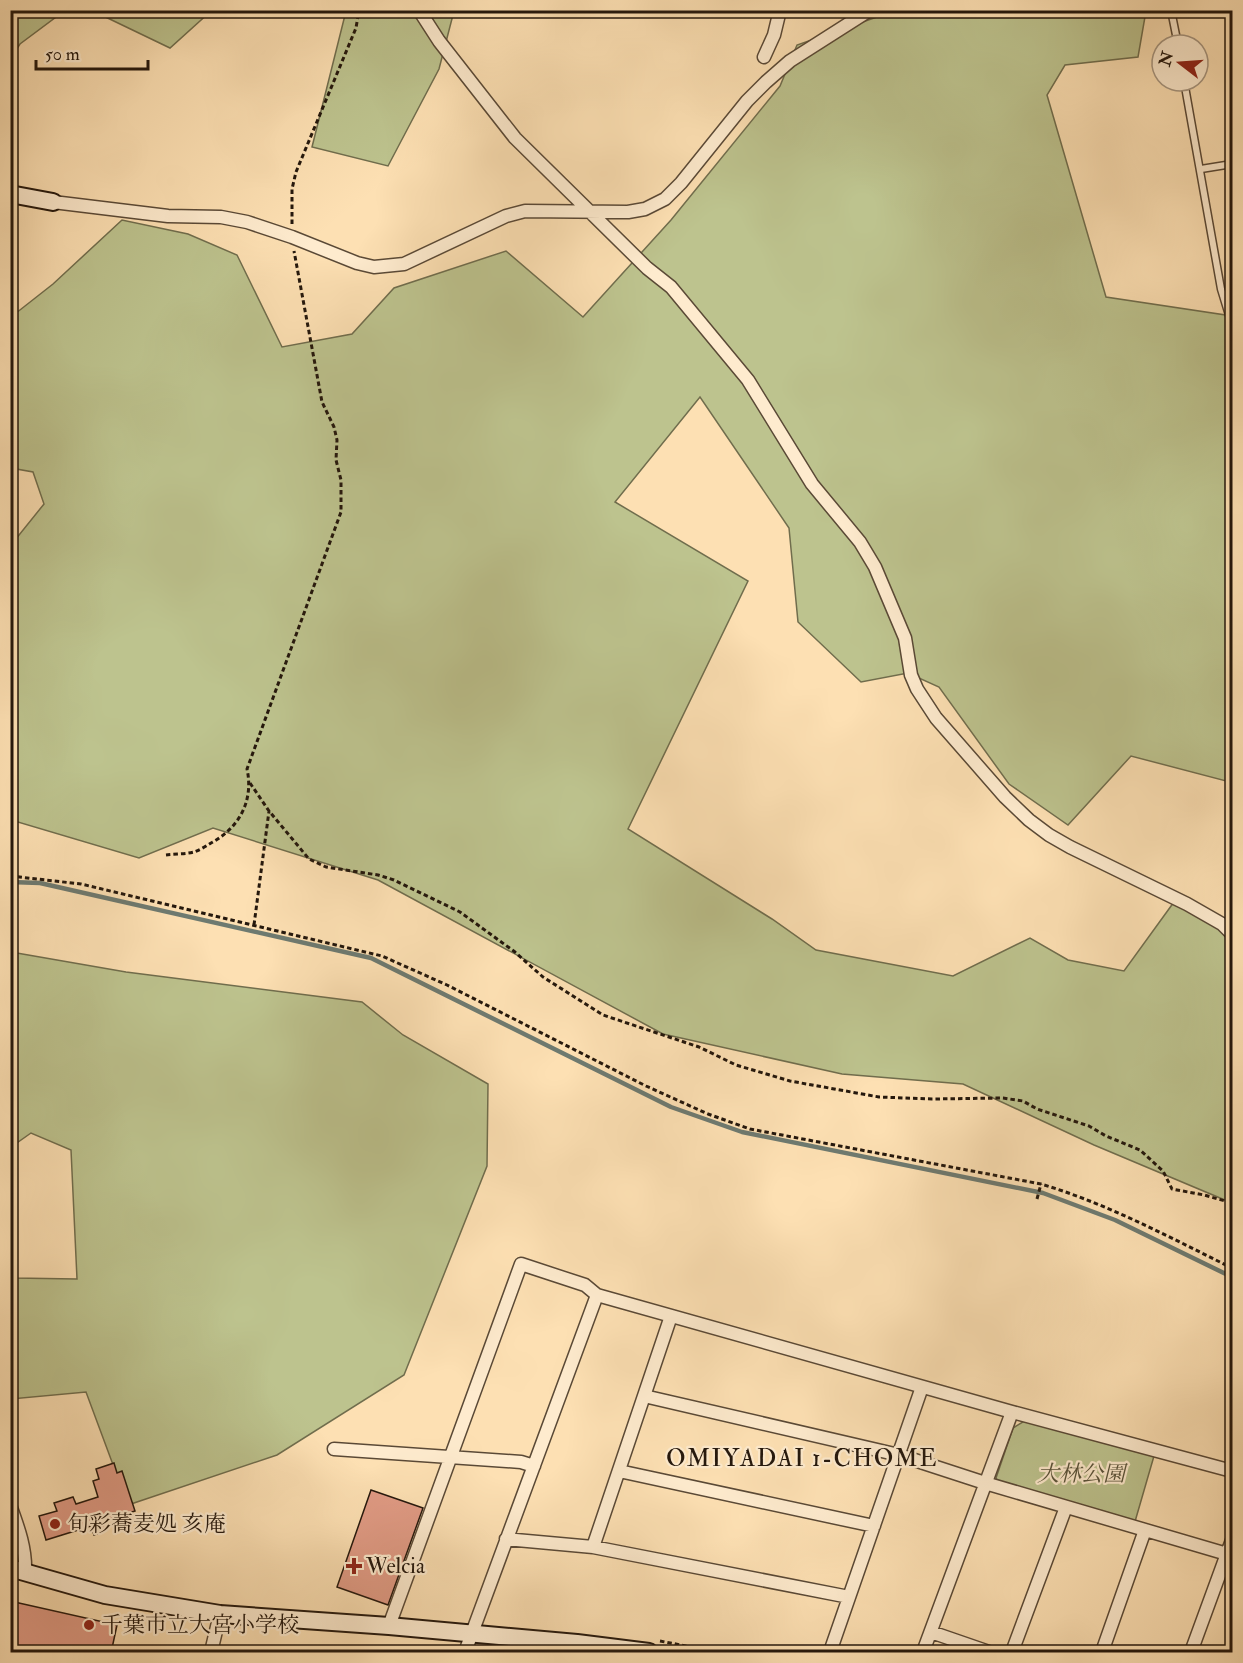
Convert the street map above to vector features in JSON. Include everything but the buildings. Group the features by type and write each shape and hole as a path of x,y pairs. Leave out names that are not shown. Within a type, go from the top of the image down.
{"street":[{"path":"419,10 439,41 515,138 647,268 671,286 748,380 812,484 860,542 875,567 905,638 912,675 925,703 1005,797 1049,835 1187,904 1233,933"},
{"path":"764,57 774,35 780,10"},
{"path":"10,194 53,202 168,216 221,217 247,222 292,237 357,263 374,267 404,264 506,216 525,211 628,212 645,209 665,198 681,183 747,101 766,82 790,61 870,10"},
{"path":"389,1626 522,1264 585,1285 597,1295 1012,1412 1233,1471"},
{"path":"465,1653 597,1295"},
{"path":"593,1547 671,1316"},
{"path":"830,1653 922,1387"},
{"path":"644,1396 899,1455 1227,1554"},
{"path":"923,1653 1012,1412"},
{"path":"334,1449 521,1462 534,1466"},
{"path":"618,1471 874,1526"},
{"path":"10,1505 23,1543 25,1560 18,1570 105,1595 220,1614 578,1642 647,1652"},
{"path":"1012,1653 1066,1507"},
{"path":"1102,1653 1145,1530"},
{"path":"506,1539 593,1547 849,1597"},
{"path":"1191,1653 1233,1540"},
{"path":"211,1653 220,1614"},
{"path":"931,1632 989,1653"}],"lane":[{"path":"1171,10 1176,33"},
{"path":"1186,93 1221,289 1233,325"},
{"path":"1201,169 1233,164"}],"path":[{"path":"359,10 356,28 296,172 292,189 292,237 322,402 334,427 337,440 336,460 341,480 342,498 341,512 247,769 250,783 269,811 301,851 316,863 394,880 460,912 515,952 543,977 603,1015 699,1047 735,1065 790,1081 879,1097 1003,1098 1023,1101 1037,1109 1089,1126 1106,1136 1140,1150 1163,1172 1172,1189 1233,1203"},
{"path":"166,855 196,852 219,839 236,825 250,783"},
{"path":"254,925 269,811"},
{"path":"10,876 81,884 382,956 447,985 646,1086 708,1114 750,1129 1041,1184 1108,1207 1233,1268"},
{"path":"1037,1199 1041,1184"}],"green space":[{"path":"11,10 64,11 20,44 11,58"},
{"path":"93,11 211,11 170,48"},
{"path":"346,11 454,11 439,69 388,166 312,147"},
{"path":"894,11 1146,11 1138,57 1065,65 1047,95 1106,297 1232,316 1232,773 1226,781 1131,756 1068,825 1009,784 939,687 908,673 861,682 798,622 789,528 700,397 615,502 748,581 628,829 772,919 816,950 953,976 1030,938 1068,960 1124,971 1174,902 1232,922 1232,1203 1094,1145 963,1084 842,1074 663,1034 378,880 213,828 139,858 11,820 11,545 44,504 33,472 11,468 11,317 53,284 122,220 188,234 237,255 282,347 352,334 394,288 506,251 583,317 671,220 780,86 797,45"},
{"path":"11,952 126,972 362,1002 403,1035 488,1084 487,1166 404,1375 277,1455 128,1505 86,1392 11,1399 10,1220 14,1278 77,1279 71,1150 31,1133 11,1147"},
{"name":"大林公園","path":"1026,1420 1154,1456 1134,1525 1000,1485 996,1478 1013,1428"}],"waterway":[{"path":"10,882 40,883 371,958 671,1107 742,1132 1043,1193 1115,1220 1232,1277"}],"place":[{"name":"旬彩蕎麦処 亥庵","path":"55,1524"},
{"name":"Welcia","path":"354,1566"},
{"name":"千葉市立大宮小学校","path":"89,1625"}],"district":[{"name":"OMIYADAI 1-CHOME","path":"802,1458"}]}
